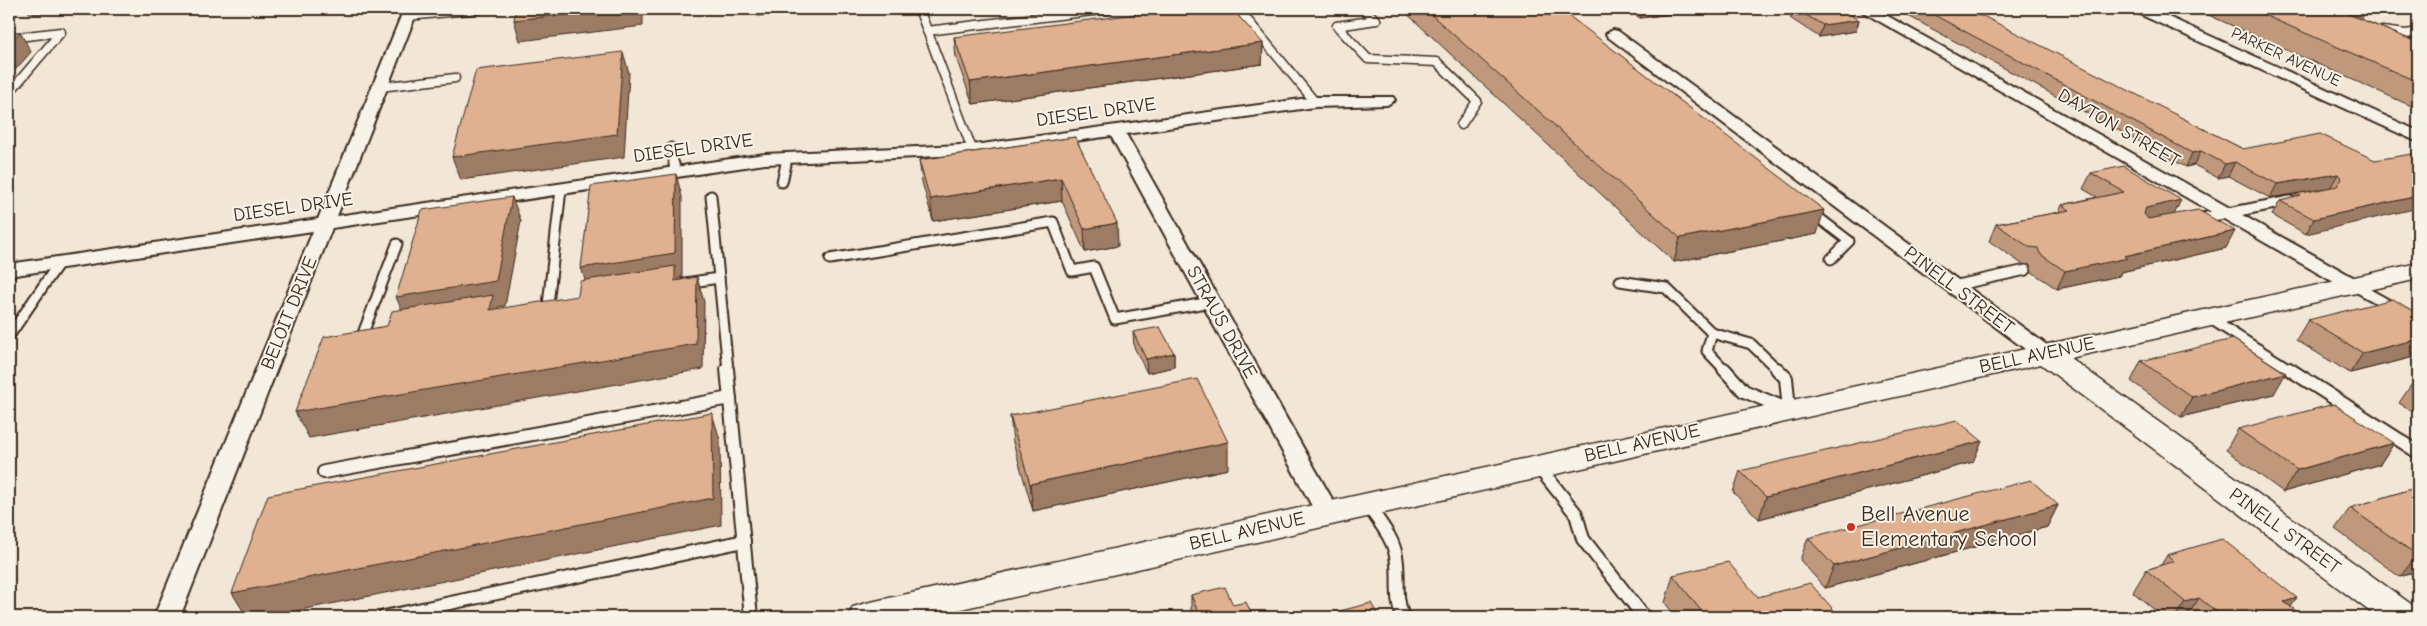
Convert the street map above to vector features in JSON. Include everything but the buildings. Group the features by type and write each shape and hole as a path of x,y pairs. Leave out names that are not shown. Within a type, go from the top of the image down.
{"main road":[{"name":"BELL AVENUE","path":"866,617 2418,271"},
{"name":"PINELL STREET","path":"2044,353 2402,617"}],"street":[{"name":"DAYTON STREET","path":"1864,9 2353,285"},
{"name":"PARKER AVENUE","path":"2140,9 2418,137"},
{"name":"BELOIT DRIVE","path":"166,617 410,13"},
{"name":"PINELL STREET","path":"1613,34 2044,353"},
{"name":"DIESEL DRIVE","path":"9,270 786,157 972,150 1315,102 1387,100"},
{"name":"STRAUS DRIVE","path":"1116,130 1328,513"}],"lane":[{"path":"33,9 38,9"},
{"path":"410,13 479,9"},
{"path":"919,9 972,150"},
{"path":"927,31 1109,9"},
{"path":"1364,9 1376,20 1337,26 1368,59 1436,62 1477,101 1461,125"},
{"path":"1240,11 1315,102"},
{"path":"2372,28 2389,33 2418,32"},
{"path":"9,38 61,32 9,93"},
{"path":"380,87 455,78"},
{"path":"672,147 675,172"},
{"path":"782,182 786,157"},
{"path":"548,305 561,189"},
{"path":"711,196 751,617"},
{"path":"2189,221 2300,199"},
{"path":"1802,205 1849,241 1831,259"},
{"path":"830,259 1053,222 1072,271 1094,267 1115,319 1211,302"},
{"path":"382,332 362,336 397,244"},
{"path":"9,336 59,263"},
{"path":"1953,286 2026,270"},
{"path":"671,285 719,278"},
{"path":"1620,281 1666,288 1712,333 1752,344 1786,378 1789,410 1744,391 1707,351 1712,333"},
{"path":"2353,285 2402,313"},
{"path":"2208,317 2418,452"},
{"path":"324,472 730,398"},
{"path":"1538,466 1576,514 1583,539 1644,617"},
{"path":"1368,504 1392,543 1398,558 1399,610 1403,617"},
{"path":"384,617 400,616 744,540"}],"place":[{"name":"Bell Avenue Elementary School","path":"1851,527"}]}
